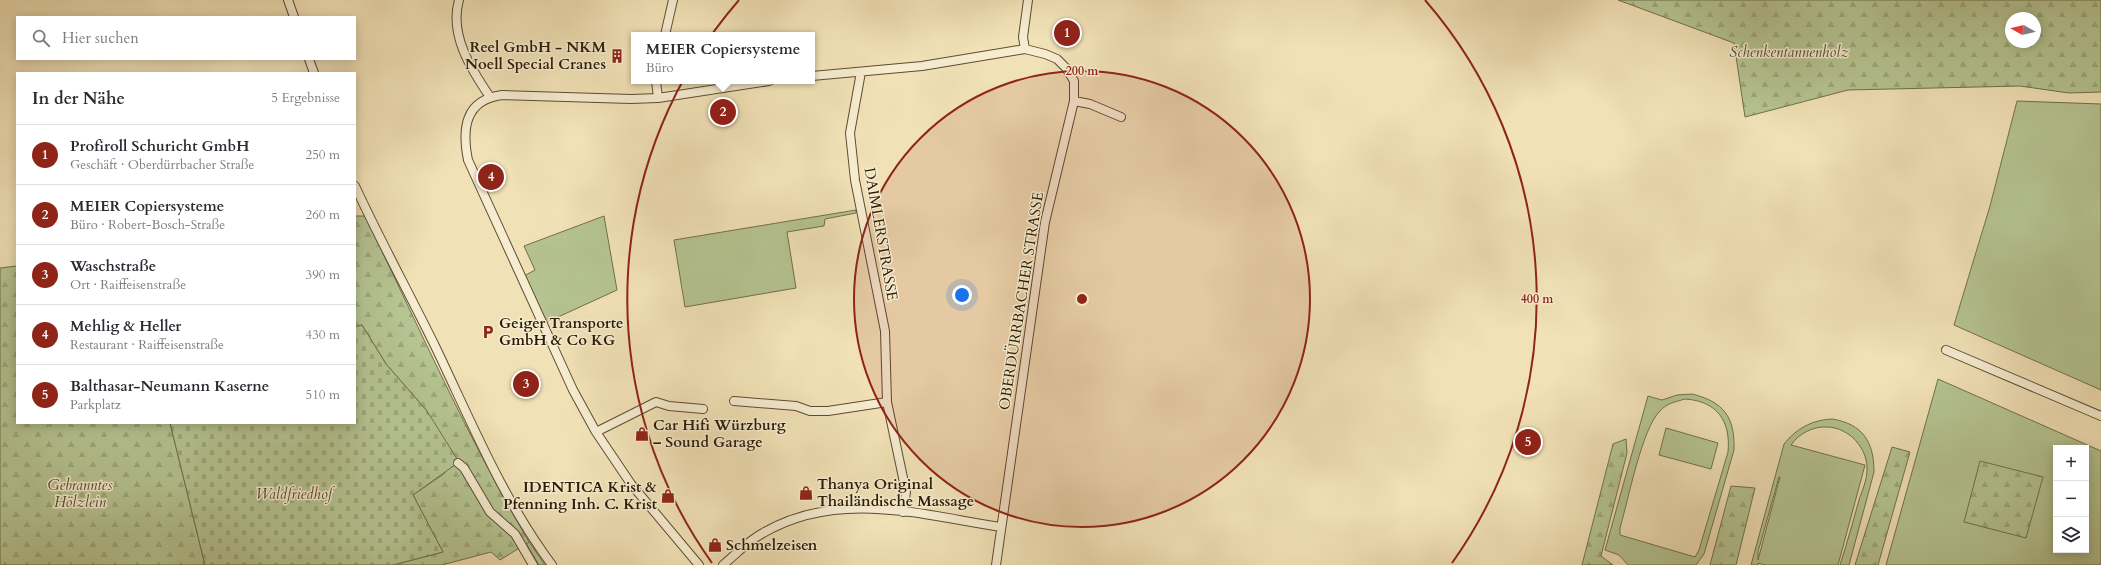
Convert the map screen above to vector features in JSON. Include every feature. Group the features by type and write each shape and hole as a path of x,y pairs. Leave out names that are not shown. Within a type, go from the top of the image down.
{"street":[{"path":"288,0 294,16"},
{"path":"459,0 456,10 456,26 460,40 471,70 490,97"},
{"path":"666,32 673,0"},
{"path":"815,76 922,66 1025,49 1023,37 1028,0"},
{"name":"OBERDÜRRBACHER STRASSE","path":"996,565 1045,222 1074,101 1074,81 1066,68 1057,59 1025,49"},
{"path":"309,60 314,72"},
{"name":"DAIMLERSTRASSE","path":"861,72 850,133 855,180 885,331 888,402 906,492 903,512"},
{"path":"656,84 658,98"},
{"path":"699,565 631,484 596,432 573,390 468,160 464,140 466,122 475,108 490,97 502,95 630,99 658,98 749,84"},
{"path":"1074,101 1090,104 1121,117"},
{"path":"356,188 435,346 500,482 531,535 552,565"},
{"path":"1946,350 2101,416"},
{"path":"734,400 796,406 810,411 828,411 888,402"},
{"path":"596,432 656,402 669,406 704,409"},
{"path":"458,464 464,468 490,512 515,534 533,565"},
{"path":"723,565 763,533 804,514 850,507 866,507 903,512 1001,528"}],"green space":[{"name":"Schenkentannenholz","path":"1618,0 2101,0 2101,92 2069,93 2020,86 1848,90 1745,117 1734,43"},
{"path":"2017,101 2101,104 2101,390 1954,325 1990,206"},
{"path":"856,210 856,213 825,219 824,226 787,232 796,288 685,307 674,240"},
{"path":"356,216 365,216 464,421 506,502 529,542 500,560 491,552 442,565 393,565 443,552 413,495 445,473 427,411 386,364 362,325 356,327"},
{"path":"604,216 617,290 545,323 524,276 535,270 524,246"},
{"name":"Gebranntes Hölzlein","path":"16,266 16,424 170,424 205,565 0,565 0,268"},
{"name":"Waldfriedhof","path":"362,325 386,364 427,411 459,462 413,495 443,552 393,565 205,565 170,424 356,424 356,327"},
{"path":"1938,379 2087,445 2053,445 2053,553 2089,553 2089,446 2101,451 2101,565 1886,565"},
{"path":"1692,394 1703,397 1720,407 1730,420 1734,438 1734,450 1704,554 1696,565 1628,565 1619,555 1605,550 1648,396 1662,400 1677,395","holes":["1685,399 1696,401 1713,408 1720,415 1727,431 1728,452 1699,550 1695,557 1620,535 1620,528 1636,466 1653,420 1668,404"]},
{"path":"1832,419 1843,421 1852,425 1865,436 1872,452 1874,472 1849,565 1840,565 1865,482 1867,474 1866,462 1861,447 1850,435 1836,428 1823,427 1807,431 1798,437 1791,445 1865,465 1838,565 1765,565 1758,563 1758,565 1751,565 1784,444 1794,433 1805,426","holes":["1780,477 1758,560 1758,552"]},
{"path":"1666,428 1718,443 1711,469 1659,455"},
{"path":"1626,439 1627,453 1601,556 1613,565 1582,565 1613,444"},
{"path":"1892,447 1910,452 1878,565 1855,565"},
{"path":"1980,461 2043,477 2026,538 1964,522"},
{"path":"1731,486 1755,488 1736,565 1710,565"},
{"path":"529,542 545,565 539,565 526,543"}],"place":[{"name":"Profiroll Schuricht GmbH","path":"1067,33"},
{"name":"Reel GmbH - NKM Noell Special Cranes","path":"617,56"},
{"name":"MEIER Copiersysteme","path":"723,112"},
{"name":"Mehlig & Heller","path":"491,177"},
{"name":"Geiger Transporte GmbH & Co KG","path":"488,332"},
{"name":"Waschstraße","path":"526,384"},
{"name":"Car Hifi Würzburg – Sound Garage","path":"642,434"},
{"name":"Balthasar-Neumann Kaserne","path":"1528,442"},
{"name":"Thanya Original Thailändische Massage","path":"806,493"},
{"name":"IDENTICA Krist & Pfenning Inh. C. Krist","path":"668,496"},
{"name":"Schmelzeisen","path":"715,545"}]}
